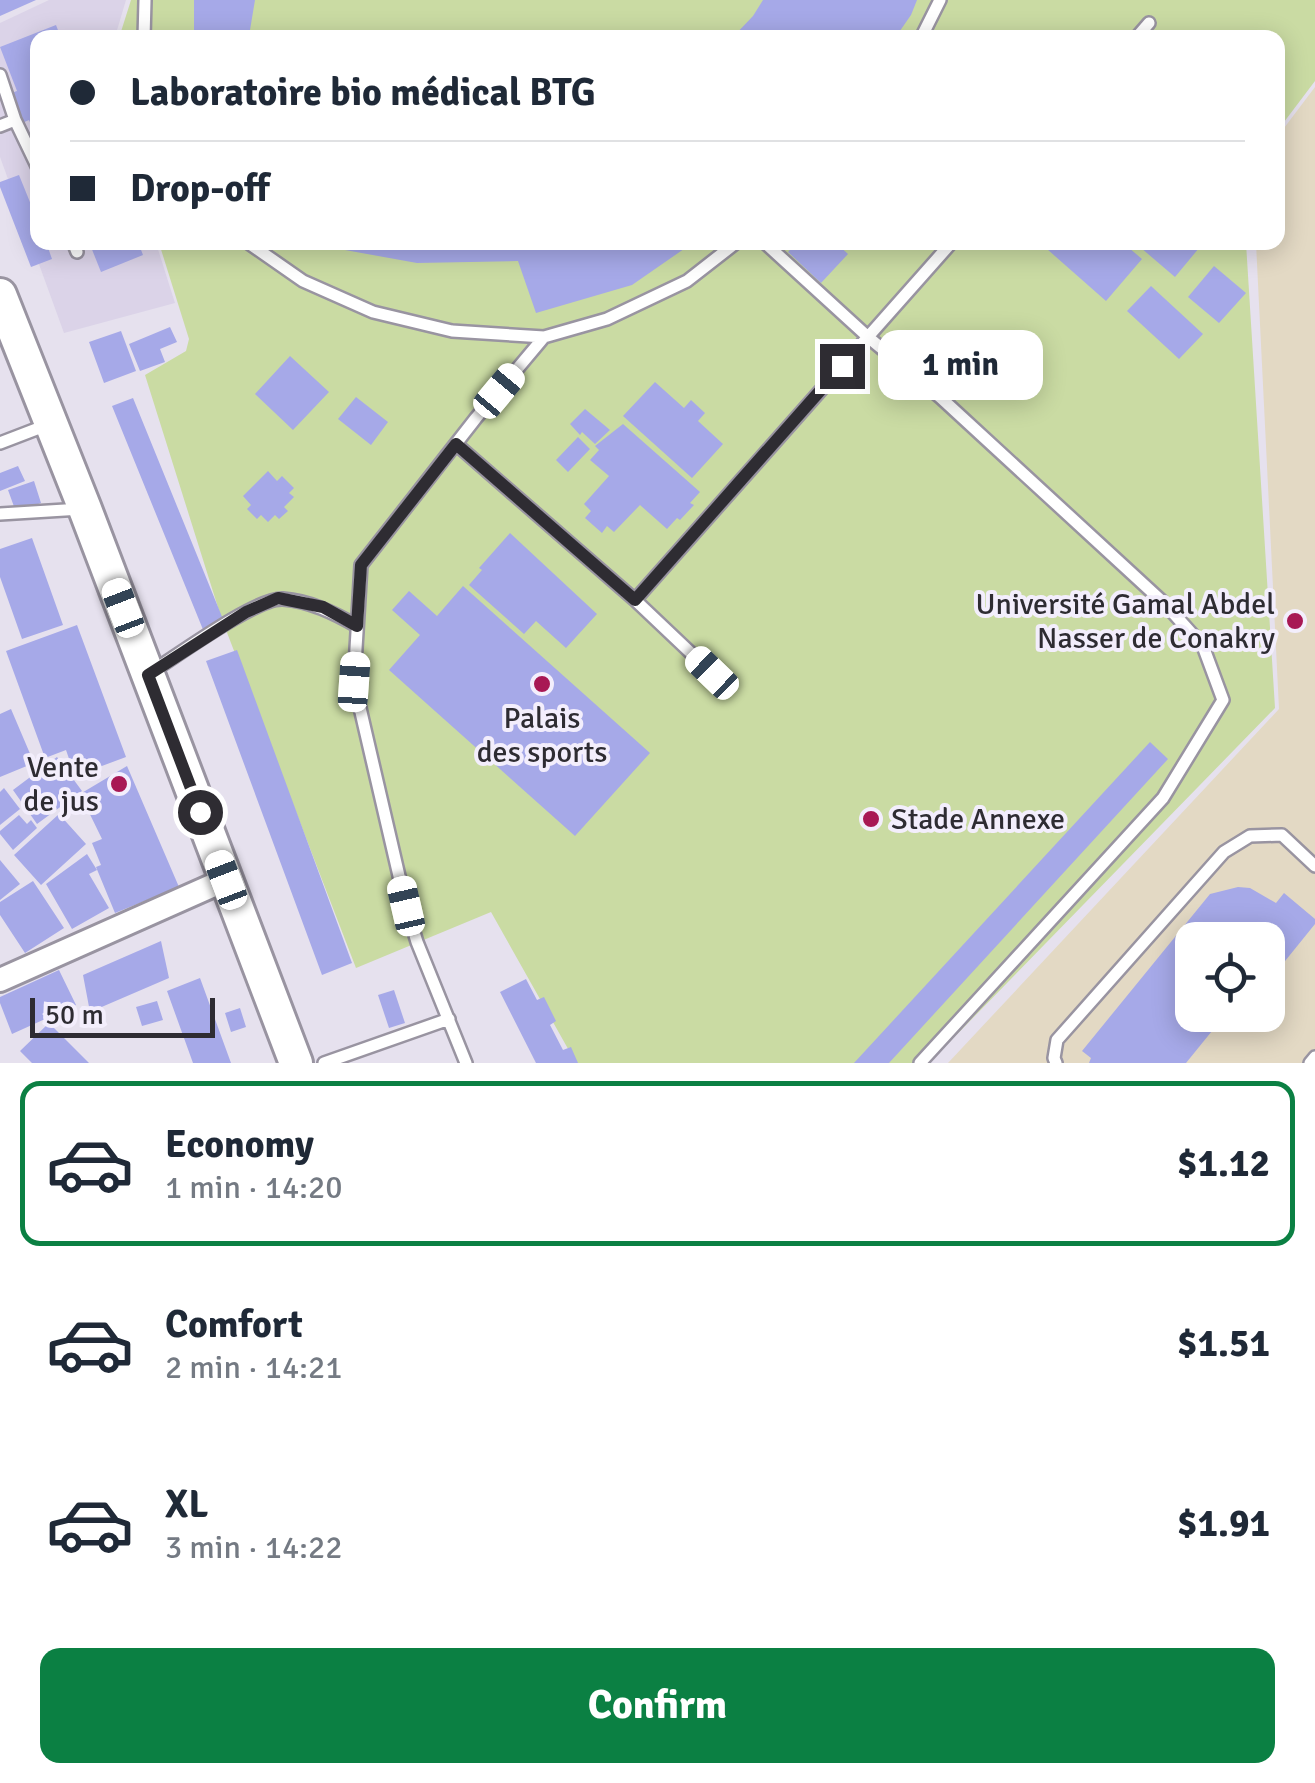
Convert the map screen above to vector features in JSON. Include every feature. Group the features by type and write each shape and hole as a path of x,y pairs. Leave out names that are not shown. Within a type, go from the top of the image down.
{"main road":[{"path":"0,295 296,1063"}],"street":[{"path":"0,980 226,880"}],"lane":[{"path":"144,30 145,0"},
{"path":"925,30 940,0"},
{"path":"1143,30 1149,23"},
{"path":"0,75 30,151"},
{"path":"0,126 15,120"},
{"path":"258,250 304,281 372,312 452,331 544,337 607,319 687,281 726,250"},
{"path":"773,250 1165,604 1204,646 1224,700 1162,798 920,1063"},
{"path":"635,600 945,250"},
{"path":"466,1063 417,942 354,682 361,565 544,337"},
{"path":"1,441 51,424"},
{"path":"456,444 635,600 712,673"},
{"path":"0,514 85,509"},
{"path":"148,675 246,612 278,598 323,607 357,626"},
{"path":"1056,1063 1057,1040 1224,852 1250,836 1282,835 1315,866"},
{"path":"324,1063 449,1020"},
{"path":"1310,1063 1315,1057"}],"shaded area":[{"path":"49,0 126,0 117,30 30,30 30,240 0,157 0,23"},
{"name":"Université Gamal Abdel Nasser de Conakry","path":"1315,87 1315,1063 948,1063 1279,709 1256,250 1285,250 1285,127"},
{"path":"34,250 158,250 175,303 64,333"}],"green space":[{"path":"131,0 1315,0 1315,81 1285,121 1285,30 122,30"},
{"path":"161,250 1246,250 1275,708 929,1063 576,1063 491,912 356,968 221,617 145,375 186,351 189,339"}],"building":[{"path":"0,0 36,0 0,16"},
{"path":"194,0 255,0 250,30 194,30"},
{"path":"763,0 917,0 901,30 740,30"},
{"path":"30,35 30,122 20,124 8,94 17,91 0,47"},
{"path":"19,175 30,202 30,250 49,250 52,259 31,267 0,182"},
{"path":"92,250 141,250 143,255 101,272"},
{"path":"345,250 682,250 632,285 536,313 518,261 417,263"},
{"path":"844,250 848,254 821,283 788,252"},
{"path":"1048,250 1131,250 1142,259 1106,301"},
{"path":"1143,250 1197,250 1175,277"},
{"path":"1214,266 1246,293 1219,323 1188,297"},
{"path":"1151,286 1203,334 1179,359 1127,311"},
{"path":"170,327 177,342 160,349 165,362 140,371 129,344"},
{"path":"121,331 136,371 104,383 89,342"},
{"path":"290,356 329,392 293,430 255,394"},
{"path":"655,382 684,408 691,400 705,413 698,421 723,444 692,478 623,416"},
{"path":"356,397 388,422 371,445 338,419"},
{"path":"133,398 225,624 204,632 112,406"},
{"path":"585,409 610,430 595,444 570,424"},
{"path":"623,424 700,492 690,503 694,505 667,529 640,505 614,532 607,526 602,533 585,518 591,511 584,504 609,476 590,460 599,450 595,446"},
{"path":"578,437 590,449 568,472 556,460"},
{"path":"18,466 25,481 0,491 0,473"},
{"path":"268,471 277,481 282,476 294,488 289,493 294,497 284,507 288,511 268,522 261,515 257,519 247,509 251,505 243,496"},
{"path":"34,481 41,503 16,512 8,490"},
{"path":"510,533 597,614 566,648 536,621 524,634 469,585"},
{"path":"32,538 63,625 22,639 0,577 0,549"},
{"path":"463,586 650,753 575,836 389,670 420,635 392,610 409,591 437,616"},
{"path":"77,625 126,757 75,776 66,750 45,758 6,651"},
{"path":"237,650 352,963 322,975 206,661"},
{"path":"11,709 34,763 0,777 0,714"},
{"path":"1150,742 1168,759 889,1063 854,1063"},
{"path":"57,757 82,791 37,824 13,790"},
{"path":"127,766 179,887 115,913 96,867 101,865 92,843 102,839 80,794"},
{"path":"4,788 20,809 0,825 0,792"},
{"path":"59,814 86,844 41,885 14,855"},
{"path":"19,815 37,828 13,850 0,831"},
{"path":"87,854 97,870 89,874 109,908 72,929 46,884"},
{"path":"0,860 20,884 0,900"},
{"path":"33,881 64,928 25,953 0,915 0,902"},
{"path":"1250,888 1276,903 1284,893 1315,919 1315,924 1285,961 1285,922 1187,922 1210,894"},
{"path":"1175,937 1175,1032 1211,1032 1186,1063 1089,1063 1091,1058 1082,1051"},
{"path":"161,941 169,978 90,1012 83,975"},
{"path":"59,970 76,1005 12,1034 0,997"},
{"path":"200,978 231,1063 193,1063 167,991"},
{"path":"526,979 537,1000 544,997 556,1021 550,1025 563,1050 571,1047 578,1063 536,1063 500,992"},
{"path":"394,990 405,1023 389,1028 378,995"},
{"path":"157,1001 163,1020 142,1026 136,1007"},
{"path":"240,1008 246,1027 231,1032 225,1013"},
{"path":"49,1023 89,1063 32,1063 20,1051"}],"place":[{"name":"Université Gamal Abdel Nasser de Conakry","path":"1295,621"},
{"name":"Palais des sports","path":"542,684"},
{"name":"Vente de jus","path":"119,784"},
{"name":"Stade Annexe","path":"871,819"}],"route":[{"path":"200,812 148,675 246,612 278,598 323,607 357,626 361,565 456,444 635,600 842,366"}]}
